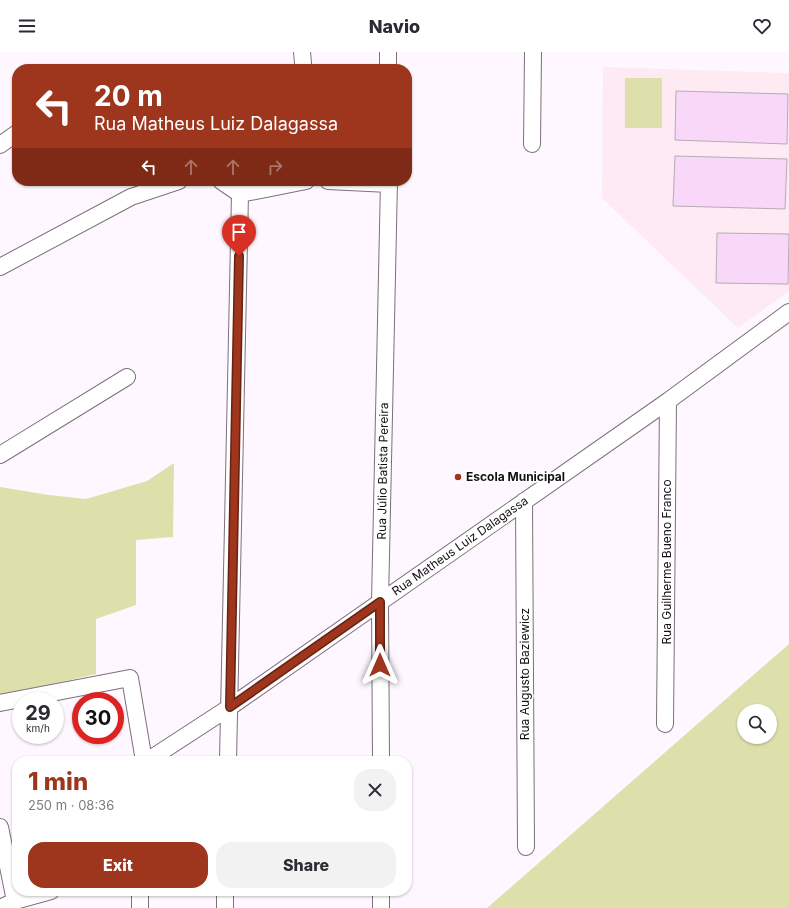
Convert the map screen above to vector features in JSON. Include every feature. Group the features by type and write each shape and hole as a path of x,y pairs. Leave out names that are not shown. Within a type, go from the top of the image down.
{"street":[{"path":"388,52 388,64"},
{"path":"532,144 533,52"},
{"path":"0,145 12,137"},
{"path":"0,267 131,198 166,186"},
{"path":"228,186 240,194 281,186"},
{"name":"Rua Júlio Batista Pereira","path":"381,756 380,602 389,186"},
{"path":"228,756 240,194"},
{"name":"Rua Matheus Luiz Dalagassa","path":"155,756 230,707 668,401 789,312"},
{"path":"0,455 127,377"},
{"name":"Rua Guilherme Bueno Franco","path":"666,724 668,401"},
{"name":"Rua Augusto Baziewicz","path":"524,501 526,847"},
{"path":"0,703 130,678 143,756"},
{"path":"0,827 12,886"},
{"path":"14,896 15,901"},
{"path":"0,908 15,901 33,896"},
{"path":"140,896 140,908"},
{"path":"225,896 225,908"},
{"path":"381,896 381,908"}],"shaded area":[{"path":"603,67 789,73 789,291 738,328 602,198"}],"green space":[{"path":"625,78 662,78 662,128 625,128"},
{"path":"174,463 173,537 136,540 136,605 96,619 96,674 12,692 0,696 0,487 86,499 147,481"},
{"path":"789,644 789,908 487,908"}],"building":[{"path":"676,91 788,94 787,144 675,140"},
{"path":"675,156 787,159 785,209 673,206"},
{"path":"717,233 789,234 788,284 716,283"}],"place":[{"name":"Escola Municipal","path":"458,477"}],"route":[{"path":"239,256 230,707 380,602 380,665"}]}
